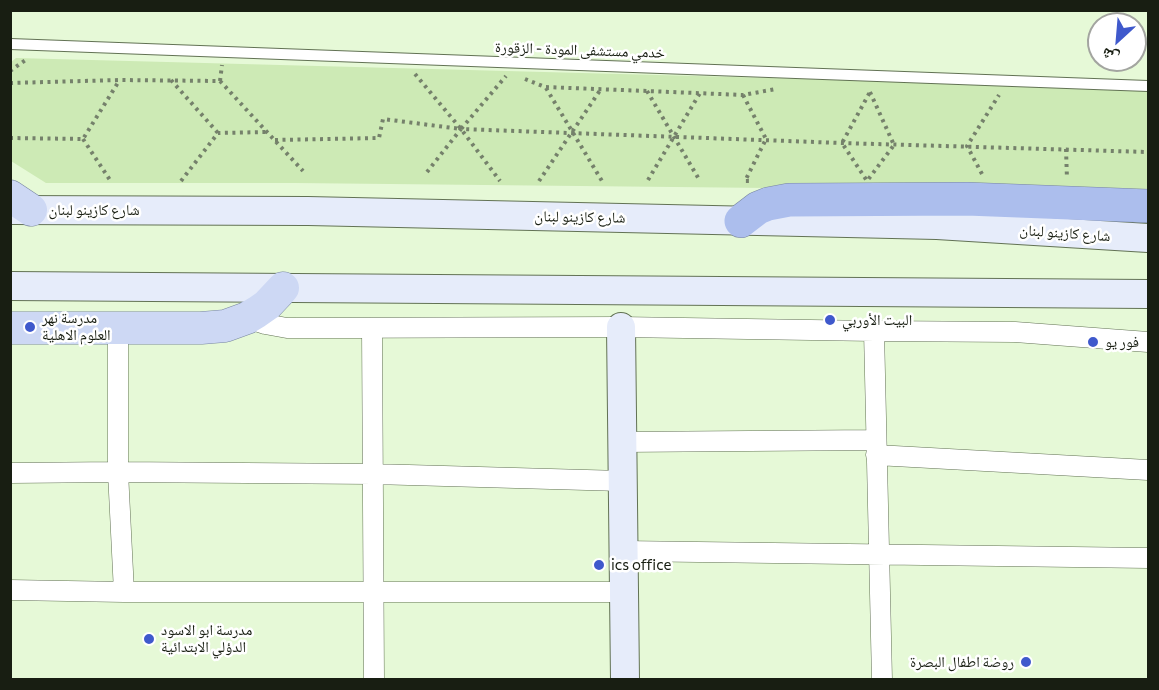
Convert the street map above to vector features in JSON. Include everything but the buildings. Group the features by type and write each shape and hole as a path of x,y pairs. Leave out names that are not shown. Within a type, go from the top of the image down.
{"highway":[{"path":"741,221 758,208 789,200 977,191 1149,206"}],"main road":[{"name":"شارع كازينو لبنان","path":"17,205 937,225 1149,238"},
{"path":"10,286 1149,294"},
{"path":"10,328 225,326 247,318 267,305 283,288"},
{"path":"621,327 625,680"}],"street":[{"path":"247,318 287,328 621,327 1015,332 1149,342"},
{"path":"118,328 118,472 124,592"},
{"path":"372,328 374,680"},
{"path":"874,331 882,680"},
{"path":"622,442 876,447 1149,470"},
{"path":"10,473 373,474 622,481"},
{"path":"623,550 1149,558"},
{"path":"10,590 624,592"}],"lane":[{"name":"خدمي مستشفى المودة - الزقورة","path":"10,44 1149,86"}],"path":[{"path":"220,81 222,65"},
{"path":"413,71 500,181"},
{"path":"428,172 509,72"},
{"path":"83,139 120,80"},
{"path":"10,83 120,80 220,81 303,171"},
{"path":"170,80 218,133 267,132"},
{"path":"545,87 602,181"},
{"path":"539,181 601,89"},
{"path":"647,91 700,181"},
{"path":"842,143 870,92 894,145"},
{"path":"648,180 700,93"},
{"path":"743,95 766,139"},
{"path":"977,191 967,147 999,95"},
{"path":"274,140 379,138 383,119 461,129 1149,152"},
{"path":"181,181 218,133"},
{"path":"10,138 83,139"},
{"path":"83,139 110,180"},
{"path":"745,181 766,139"},
{"path":"842,143 867,181 894,145"},
{"path":"1066,149 1067,186"}],"green space":[{"path":"16,58 1148,88 1148,192 295,183 46,183 11,161 10,63"}],"place":[{"name":"البيت الأوربي","path":"830,320"},
{"name":"مدرسة نهر العلوم الاهلية","path":"30,327"},
{"name":"فور يو","path":"1093,342"},
{"name":"ics office","path":"599,565"},
{"name":"مدرسة ابو الاسود الدؤلي الابتدائية","path":"149,639"},
{"name":"روضة اطفال البصرة","path":"1026,662"}]}
